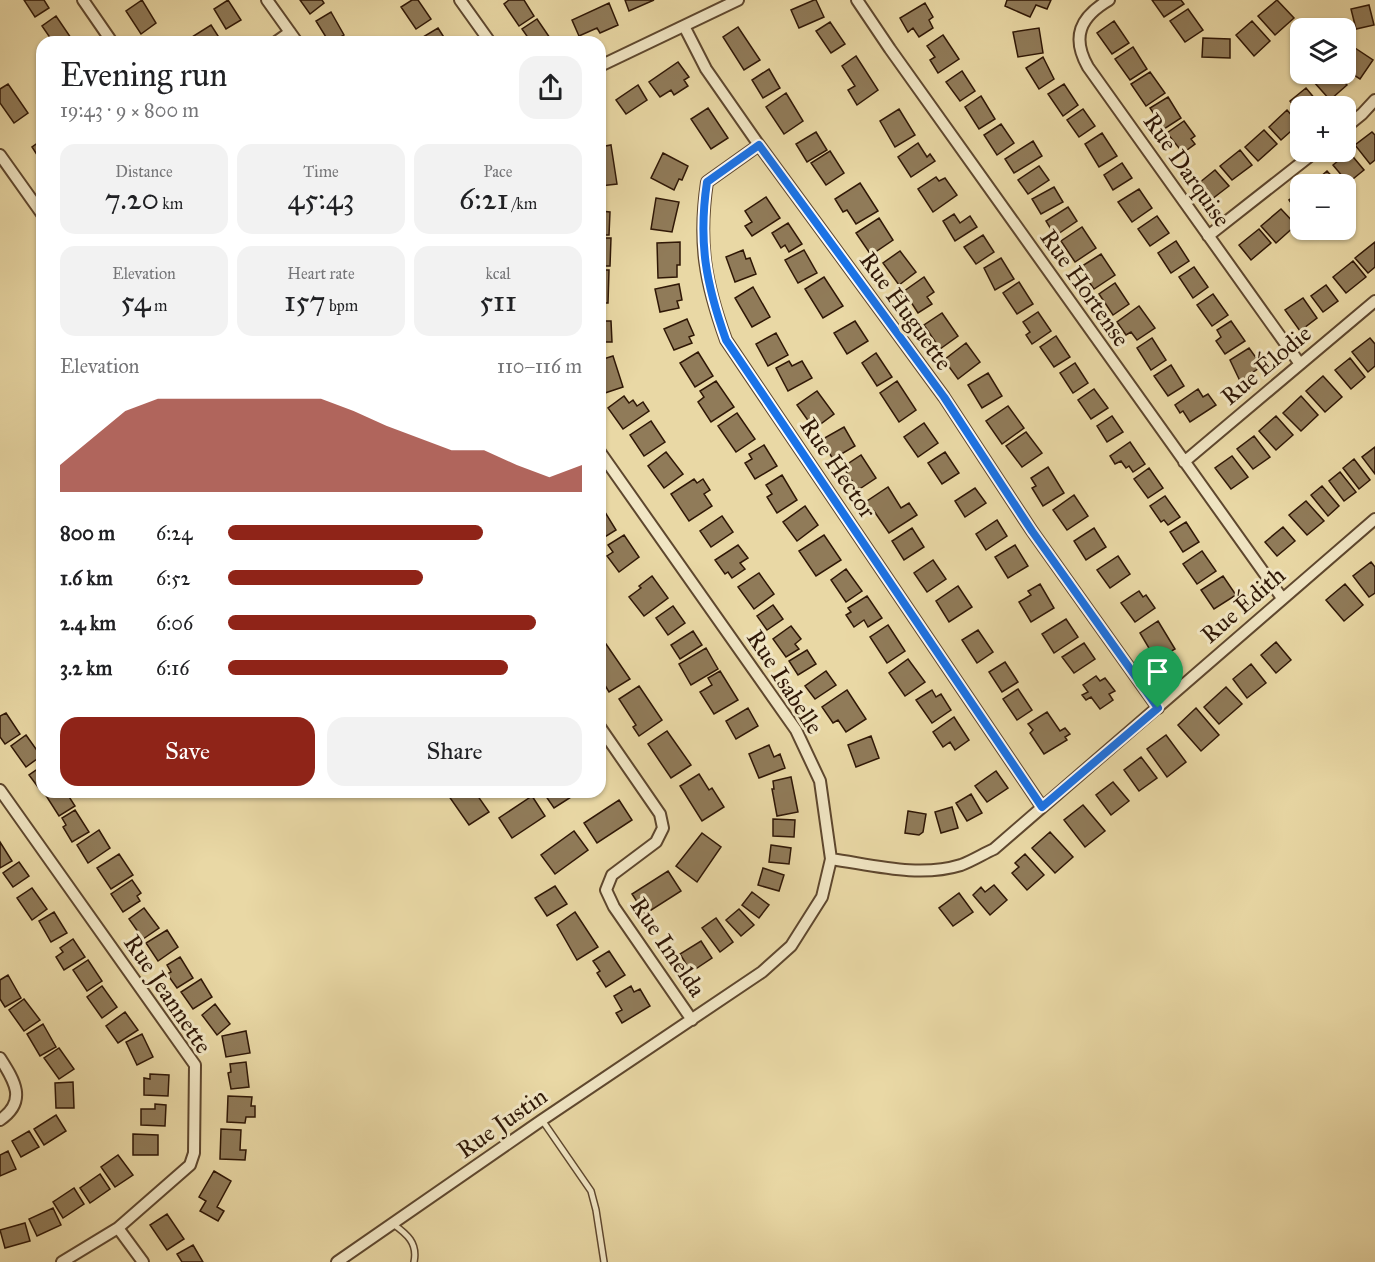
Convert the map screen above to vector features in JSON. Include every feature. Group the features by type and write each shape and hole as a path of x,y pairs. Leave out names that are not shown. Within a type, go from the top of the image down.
{"street":[{"path":"83,0 108,36"},
{"path":"267,0 292,36"},
{"path":"460,0 486,36"},
{"path":"606,63 738,0"},
{"name":"Rue Hortense","path":"857,0 890,50 1282,598"},
{"name":"Rue Darquise","path":"1109,0 1082,24 1078,36 1080,52 1088,67 1300,364"},
{"name":"Rue Huguette","path":"684,26 706,69 944,397 1032,531 1158,708"},
{"path":"1356,119 1375,100"},
{"name":"Rue Hector","path":"759,145 707,182 702,231 705,270 714,307 726,340 1042,807"},
{"path":"0,154 36,202"},
{"path":"1208,236 1302,162"},
{"name":"Rue Élodie","path":"1184,462 1375,301"},
{"name":"Rue Isabelle","path":"606,461 796,730 820,781 831,859 822,897 791,946 762,972 692,1020"},
{"name":"Rue Édith","path":"831,859 906,870 935,870 962,865 994,849 1375,519"},
{"name":"Rue Imelda","path":"606,736 660,814 663,828 656,842 612,874 606,890 614,907 692,1020"},
{"name":"Rue Jeannette","path":"0,790 195,1065 194,1153 190,1165 118,1228 62,1262"},
{"name":"Rue Justin","path":"337,1262 542,1120 692,1020"},
{"path":"0,1058 16,1083 15,1104 9,1114 0,1120"},
{"path":"118,1228 143,1262"}],"lane":[{"path":"542,1120 591,1191 604,1262"},
{"path":"393,1224 409,1235 415,1246 414,1262"}],"building":[{"path":"24,0 44,0 49,8 35,17"},
{"path":"142,0 156,23 141,34 126,11"},
{"path":"228,0 241,20 226,29 214,9"},
{"path":"300,0 322,0 324,3 310,14"},
{"path":"412,0 418,0 431,19 416,29 401,7"},
{"path":"509,0 524,0 534,16 519,26 504,4"},
{"path":"625,0 654,0 629,11"},
{"path":"814,0 824,17 799,28 791,10"},
{"path":"1007,0 1051,0 1047,9 1036,5 1030,17 1005,6"},
{"path":"1152,0 1181,0 1184,4 1164,17"},
{"path":"1277,0 1294,18 1290,18 1290,22 1275,35 1258,16"},
{"path":"609,3 618,25 600,33 597,28 579,36 572,20"},
{"path":"925,3 933,17 929,20 933,28 919,37 913,28 908,32 900,18"},
{"path":"1369,5 1374,25 1356,29 1356,18 1353,18 1351,9"},
{"path":"1188,9 1203,30 1185,42 1170,21"},
{"path":"331,12 344,35 325,36 316,21"},
{"path":"56,16 70,36 49,36 42,26"},
{"path":"537,19 549,36 527,36 522,29"},
{"path":"1114,21 1129,43 1112,54 1097,33"},
{"path":"1252,21 1270,41 1254,56 1236,35"},
{"path":"830,22 845,44 831,53 816,31"},
{"path":"211,25 218,36 194,36"},
{"path":"738,27 760,60 744,70 723,37"},
{"path":"438,28 443,36 425,36"},
{"path":"1039,28 1043,53 1018,57 1013,32"},
{"path":"943,35 959,59 938,73 930,60 935,57 927,46"},
{"path":"1203,38 1230,39 1230,58 1202,57"},
{"path":"1133,47 1147,69 1130,80 1115,59"},
{"path":"1356,49 1373,60 1360,79 1356,76"},
{"path":"856,56 878,90 857,105 848,90 855,86 842,66"},
{"path":"1043,57 1054,79 1039,89 1026,68"},
{"path":"678,62 689,77 684,80 688,86 674,95 671,90 660,97 649,82"},
{"path":"769,69 780,88 763,98 752,80"},
{"path":"962,71 975,91 960,101 946,82"},
{"path":"1150,72 1165,93 1146,106 1131,84"},
{"path":"8,84 28,113 14,123 0,103 0,89"},
{"path":"1064,84 1078,105 1063,116 1048,94"},
{"path":"1316,84 1347,85 1335,96 1326,96"},
{"path":"638,85 647,100 626,114 616,100"},
{"path":"1306,88 1313,96 1296,96"},
{"path":"786,93 803,121 784,134 766,107"},
{"path":"981,96 995,119 979,129 965,107"},
{"path":"1168,97 1181,118 1164,129 1150,108"},
{"path":"708,108 728,138 711,149 691,119"},
{"path":"899,109 915,135 895,147 880,121"},
{"path":"1083,109 1095,126 1079,137 1067,120"},
{"path":"1287,110 1290,114 1290,132 1281,140 1269,127"},
{"path":"1184,121 1195,136 1191,139 1195,144 1183,153 1167,133"},
{"path":"1001,124 1014,143 997,155 984,135"},
{"path":"1264,130 1277,144 1258,161 1245,147"},
{"path":"816,132 827,150 807,162 796,144"},
{"path":"1372,132 1375,135 1375,160 1370,164 1356,144"},
{"path":"1102,133 1117,156 1099,167 1085,144"},
{"path":"1033,141 1042,156 1014,173 1005,159"},
{"path":"918,143 927,157 930,154 935,161 911,177 898,157"},
{"path":"611,145 617,184 606,185 606,146"},
{"path":"1240,150 1252,165 1232,180 1220,166"},
{"path":"830,151 844,173 826,185 811,163"},
{"path":"663,153 688,166 682,180 679,179 674,190 651,178"},
{"path":"1356,160 1364,170 1356,176 1356,174 1340,174 1333,165 1337,162"},
{"path":"1122,163 1132,178 1113,190 1104,175"},
{"path":"1039,166 1049,180 1028,194 1018,180"},
{"path":"1215,170 1229,186 1212,199 1199,183"},
{"path":"936,177 939,181 945,178 957,195 933,212 918,189"},
{"path":"860,183 878,211 856,224 847,210 843,212 835,199"},
{"path":"1054,187 1063,202 1041,214 1032,199"},
{"path":"1139,189 1152,208 1132,222 1118,202"},
{"path":"766,197 780,218 752,236 745,226 752,222 745,211"},
{"path":"656,198 679,202 672,232 651,229"},
{"path":"1068,207 1077,221 1055,236 1046,221"},
{"path":"1281,209 1290,219 1290,230 1276,243 1261,226"},
{"path":"606,212 610,212 609,235 606,235"},
{"path":"954,214 960,223 970,216 977,227 955,241 943,221"},
{"path":"1157,216 1169,233 1150,246 1138,229"},
{"path":"879,218 893,240 871,255 856,233"},
{"path":"788,223 802,244 789,252 785,245 781,248 772,233"},
{"path":"1082,227 1096,248 1075,262 1061,241"},
{"path":"1259,229 1271,243 1251,260 1239,245"},
{"path":"983,235 994,252 976,264 964,247"},
{"path":"606,238 611,238 610,266 606,266"},
{"path":"1176,241 1189,261 1171,273 1158,253"},
{"path":"680,242 680,265 677,265 677,277 658,278 657,243"},
{"path":"1375,242 1375,267 1368,273 1355,258"},
{"path":"743,250 746,259 750,258 756,274 735,282 726,257"},
{"path":"804,250 817,273 798,283 785,260"},
{"path":"900,251 916,272 899,285 883,263"},
{"path":"1101,254 1115,275 1094,289 1079,268"},
{"path":"1001,258 1014,279 995,290 984,268"},
{"path":"1353,261 1366,277 1346,293 1333,277"},
{"path":"1194,267 1208,287 1193,298 1179,277"},
{"path":"606,270 609,270 608,303 606,303"},
{"path":"824,277 843,306 823,318 805,289"},
{"path":"924,277 934,292 927,297 932,304 918,313 909,299 905,302 900,294"},
{"path":"1019,282 1033,304 1017,314 1003,293"},
{"path":"1115,283 1129,304 1113,315 1099,294"},
{"path":"679,284 682,300 677,301 679,308 660,312 655,289"},
{"path":"1326,285 1338,301 1323,312 1311,296"},
{"path":"753,287 770,317 752,327 735,298"},
{"path":"1213,294 1228,315 1212,326 1197,305"},
{"path":"1303,298 1317,318 1300,331 1285,310"},
{"path":"1139,306 1155,328 1137,340 1131,332 1126,335 1117,322"},
{"path":"1038,312 1051,331 1032,344 1026,335 1030,332 1023,322"},
{"path":"942,313 958,336 940,349 924,325"},
{"path":"687,319 694,335 689,337 692,343 674,350 664,329"},
{"path":"606,321 611,321 612,342 606,342"},
{"path":"855,321 868,341 847,354 834,333"},
{"path":"1231,321 1245,341 1225,354 1216,341 1221,337 1217,330"},
{"path":"776,333 788,355 768,366 756,344"},
{"path":"1056,336 1070,357 1054,367 1040,347"},
{"path":"1152,338 1166,360 1151,370 1137,348"},
{"path":"1370,338 1375,344 1375,366 1368,372 1352,352"},
{"path":"966,343 980,362 958,379 944,360"},
{"path":"1249,348 1262,366 1240,381 1230,360"},
{"path":"698,352 713,376 695,387 680,363"},
{"path":"876,353 892,377 877,386 862,363"},
{"path":"613,356 623,387 606,393 606,358"},
{"path":"1350,358 1365,377 1351,389 1335,370"},
{"path":"789,361 792,366 802,361 812,378 788,391 776,368"},
{"path":"1075,363 1088,383 1073,393 1060,373"},
{"path":"1171,365 1184,386 1168,396 1154,376"},
{"path":"988,373 1002,396 982,408 968,385"},
{"path":"1323,376 1342,397 1325,412 1306,391"},
{"path":"716,381 734,407 711,422 698,402 704,397 700,391"},
{"path":"897,381 916,410 899,422 880,393"},
{"path":"1094,389 1108,408 1091,419 1078,400"},
{"path":"1198,389 1203,397 1208,394 1216,405 1190,422 1183,411 1180,413 1175,405"},
{"path":"817,391 834,414 814,429 797,405"},
{"path":"624,396 629,403 633,400 637,406 643,402 649,411 623,429 608,408"},
{"path":"1301,396 1318,415 1301,431 1283,413"},
{"path":"1008,406 1024,428 1002,444 986,421"},
{"path":"737,413 755,439 736,452 718,426"},
{"path":"1112,416 1123,432 1107,442 1097,426"},
{"path":"1276,416 1293,435 1276,450 1259,431"},
{"path":"651,421 665,442 644,456 630,435"},
{"path":"924,423 938,443 918,457 904,437"},
{"path":"844,427 855,446 833,459 821,440"},
{"path":"1026,432 1042,453 1022,467 1006,446"},
{"path":"1254,436 1270,457 1253,469 1237,449"},
{"path":"1130,442 1145,464 1133,472 1121,461 1115,464 1110,456"},
{"path":"764,445 777,466 755,479 745,463 752,459 749,454"},
{"path":"1375,447 1375,474 1362,457"},
{"path":"666,452 683,474 664,488 648,466"},
{"path":"945,452 959,473 942,484 928,463"},
{"path":"861,455 876,478 858,490 843,467"},
{"path":"1232,456 1248,477 1231,489 1215,468"},
{"path":"1354,459 1370,480 1359,489 1343,468"},
{"path":"1048,467 1064,493 1043,506 1032,488 1036,486 1031,478"},
{"path":"1149,468 1163,488 1148,498 1134,479"},
{"path":"1340,472 1356,492 1344,501 1329,481"},
{"path":"782,475 797,500 777,513 767,497 772,494 766,485"},
{"path":"694,479 697,483 703,479 710,490 704,494 712,506 689,521 671,494"},
{"path":"1322,486 1339,506 1328,516 1311,495"},
{"path":"888,487 901,508 909,503 917,515 889,533 874,511 870,513 864,503"},
{"path":"975,488 986,503 965,517 955,501"},
{"path":"1074,495 1088,516 1067,530 1053,510"},
{"path":"1165,496 1180,517 1168,525 1164,520 1161,522 1150,506"},
{"path":"1306,501 1324,521 1307,535 1289,515"},
{"path":"805,506 818,525 797,541 783,522"},
{"path":"606,514 616,530 606,536"},
{"path":"722,516 733,532 711,547 700,531"},
{"path":"997,520 1007,536 986,550 976,534"},
{"path":"1186,522 1199,542 1183,552 1170,532"},
{"path":"1283,527 1295,541 1277,556 1265,542"},
{"path":"912,528 924,547 904,560 892,541"},
{"path":"1094,528 1106,547 1086,560 1074,541"},
{"path":"624,535 639,557 619,572 607,556 613,552 608,545"},
{"path":"824,535 841,560 816,576 799,551"},
{"path":"738,545 748,558 740,563 745,569 732,578 728,572 725,574 715,560"},
{"path":"1015,545 1028,566 1008,578 995,557"},
{"path":"1202,551 1216,571 1197,584 1183,564"},
{"path":"1118,556 1130,574 1110,588 1097,570"},
{"path":"933,560 946,579 927,592 914,573"},
{"path":"1371,562 1375,567 1375,593 1369,597 1353,576"},
{"path":"846,569 862,591 846,602 831,580"},
{"path":"759,573 774,594 754,609 738,587"},
{"path":"652,576 668,598 644,616 629,597"},
{"path":"1223,576 1236,595 1214,609 1201,590"},
{"path":"1040,584 1054,608 1031,622 1019,602 1031,595 1028,591"},
{"path":"1345,584 1363,605 1344,621 1326,600"},
{"path":"958,586 972,607 949,622 936,601"},
{"path":"1139,591 1143,597 1146,595 1155,608 1135,622 1121,603"},
{"path":"867,596 882,618 868,627 864,620 854,627 846,615 851,612 848,608"},
{"path":"773,605 783,619 767,630 757,616"},
{"path":"673,606 685,623 668,635 656,618"},
{"path":"1066,619 1078,637 1054,653 1042,634"},
{"path":"1158,621 1175,649 1156,660 1140,633"},
{"path":"888,625 905,651 887,663 870,637"},
{"path":"791,626 801,639 795,644 799,649 786,657 773,639"},
{"path":"978,630 993,652 977,663 962,640"},
{"path":"693,631 702,645 680,659 671,645"},
{"path":"1276,642 1291,660 1276,673 1261,655"},
{"path":"1084,643 1095,659 1074,673 1062,657"},
{"path":"606,644 630,679 609,692 606,687"},
{"path":"706,648 718,669 691,685 679,664"},
{"path":"807,650 816,664 798,675 789,661"},
{"path":"908,659 925,682 905,696 889,673"},
{"path":"1005,662 1018,682 1002,692 989,672"},
{"path":"1251,664 1266,683 1247,698 1233,679"},
{"path":"720,671 738,700 714,714 700,692 712,685 708,678"},
{"path":"826,671 836,685 815,699 805,686"},
{"path":"1096,676 1100,681 1105,678 1115,691 1109,694 1113,700 1100,709 1091,697 1086,700 1082,695 1088,692 1083,685"},
{"path":"639,686 662,720 639,736 633,727 636,725 619,699"},
{"path":"1226,687 1242,704 1219,724 1204,707"},
{"path":"1018,689 1032,710 1017,720 1003,699"},
{"path":"847,690 866,719 846,732 838,720 833,723 822,707"},
{"path":"932,690 936,697 941,694 951,710 932,723 916,700"},
{"path":"748,708 758,726 736,739 726,721"},
{"path":"1196,708 1219,735 1201,751 1178,725"},
{"path":"1047,712 1060,731 1065,728 1070,734 1065,737 1067,740 1044,754 1030,733 1033,730 1028,724"},
{"path":"6,713 20,734 5,744 0,737 0,716"},
{"path":"954,717 969,740 955,750 950,742 943,747 933,732"},
{"path":"667,731 691,765 671,778 648,744"},
{"path":"26,735 36,749 36,760 26,767 11,746"},
{"path":"1166,735 1186,762 1167,777 1147,749"},
{"path":"871,736 879,758 856,767 848,745"},
{"path":"769,745 774,757 780,754 785,768 759,778 749,754"},
{"path":"1141,757 1157,778 1139,791 1124,770"},
{"path":"36,770 36,784 29,775"},
{"path":"996,771 1008,788 987,802 975,786"},
{"path":"699,774 709,790 712,788 724,807 702,821 680,786"},
{"path":"791,777 798,812 777,816 772,789 774,789 773,781"},
{"path":"1113,782 1129,801 1111,815 1096,795"},
{"path":"971,794 982,813 967,821 956,803"},
{"path":"48,798 70,798 75,806 59,816"},
{"path":"450,798 479,798 489,812 469,825"},
{"path":"529,798 533,798 545,816 512,838 499,818"},
{"path":"547,798 570,798 554,808"},
{"path":"619,800 632,820 597,843 584,823"},
{"path":"1083,805 1105,831 1085,847 1064,820"},
{"path":"952,807 958,828 941,833 935,812"},
{"path":"75,810 89,832 72,842 63,827 66,825 62,818"},
{"path":"908,811 926,814 923,832 919,835 905,833"},
{"path":"773,819 795,820 794,837 773,836"},
{"path":"99,830 110,848 88,863 77,845"},
{"path":"574,831 588,850 555,874 541,855"},
{"path":"1050,832 1073,857 1055,873 1032,848"},
{"path":"702,833 721,847 697,882 676,866"},
{"path":"0,842 12,861 0,868"},
{"path":"771,845 791,848 789,864 769,862"},
{"path":"119,854 133,875 111,889 97,868"},
{"path":"1025,854 1044,875 1027,890 1012,873 1019,867 1015,863"},
{"path":"19,862 29,876 13,887 3,873"},
{"path":"763,868 784,875 779,891 758,885"},
{"path":"668,871 681,891 645,914 632,894"},
{"path":"132,880 141,893 137,896 140,901 123,912 111,894"},
{"path":"994,885 1007,900 990,915 973,895 981,887 985,892"},
{"path":"555,886 567,904 547,916 535,898"},
{"path":"32,888 47,909 32,920 17,898"},
{"path":"752,892 769,905 759,918 742,905"},
{"path":"959,893 973,912 953,926 939,908"},
{"path":"144,908 159,928 143,939 129,919"},
{"path":"739,909 754,925 741,936 726,920"},
{"path":"54,912 67,933 51,942 39,921"},
{"path":"575,912 598,947 577,960 557,925"},
{"path":"716,918 733,942 720,952 702,928"},
{"path":"167,930 178,947 158,961 146,943"},
{"path":"73,939 85,957 64,970 56,957 63,952 60,948"},
{"path":"701,941 712,958 691,972 680,954"},
{"path":"609,951 625,975 606,987 593,961"},
{"path":"180,957 193,978 177,988 167,974 171,972 167,965"},
{"path":"88,960 102,981 87,991 73,970"},
{"path":"8,975 21,998 5,1007 0,999 0,980"},
{"path":"201,979 212,997 193,1009 181,992"},
{"path":"102,986 117,1007 102,1018 87,997"},
{"path":"631,986 634,992 640,989 650,1006 622,1023 616,1013 622,1010 614,996"},
{"path":"24,999 40,1020 24,1031 9,1010"},
{"path":"215,1004 230,1024 217,1035 202,1015"},
{"path":"125,1012 138,1030 118,1043 106,1026"},
{"path":"43,1024 56,1047 40,1056 27,1034"},
{"path":"246,1031 250,1053 226,1057 222,1036"},
{"path":"142,1034 153,1057 137,1065 126,1042"},
{"path":"59,1048 74,1069 59,1079 44,1058"},
{"path":"246,1062 249,1087 231,1089 228,1073 231,1072 230,1064"},
{"path":"150,1074 169,1075 168,1096 144,1095 144,1078 150,1079"},
{"path":"73,1082 74,1108 56,1108 55,1083"},
{"path":"228,1096 252,1097 251,1106 255,1106 255,1117 246,1117 245,1123 227,1122"},
{"path":"155,1104 166,1105 165,1126 141,1125 141,1109 155,1109"},
{"path":"56,1115 66,1131 44,1145 34,1129"},
{"path":"221,1129 241,1130 240,1150 246,1150 245,1160 220,1159"},
{"path":"29,1131 39,1147 21,1157 12,1141"},
{"path":"133,1134 158,1135 158,1155 133,1155"},
{"path":"8,1151 16,1169 0,1176 0,1155"},
{"path":"118,1155 133,1175 115,1187 101,1167"},
{"path":"214,1171 231,1181 217,1207 224,1211 218,1221 200,1211 206,1201 199,1197"},
{"path":"100,1174 110,1189 90,1203 80,1188"},
{"path":"74,1188 84,1204 63,1218 53,1202"},
{"path":"53,1208 61,1225 37,1236 29,1219"},
{"path":"167,1214 184,1239 167,1250 150,1225"},
{"path":"25,1223 30,1241 5,1248 0,1230"},
{"path":"193,1245 203,1262 182,1262 177,1254"}],"route":[{"path":"759,145 944,397 1032,531 1158,708 1042,807 726,340 714,307 705,270 702,231 707,182 759,145"}]}
